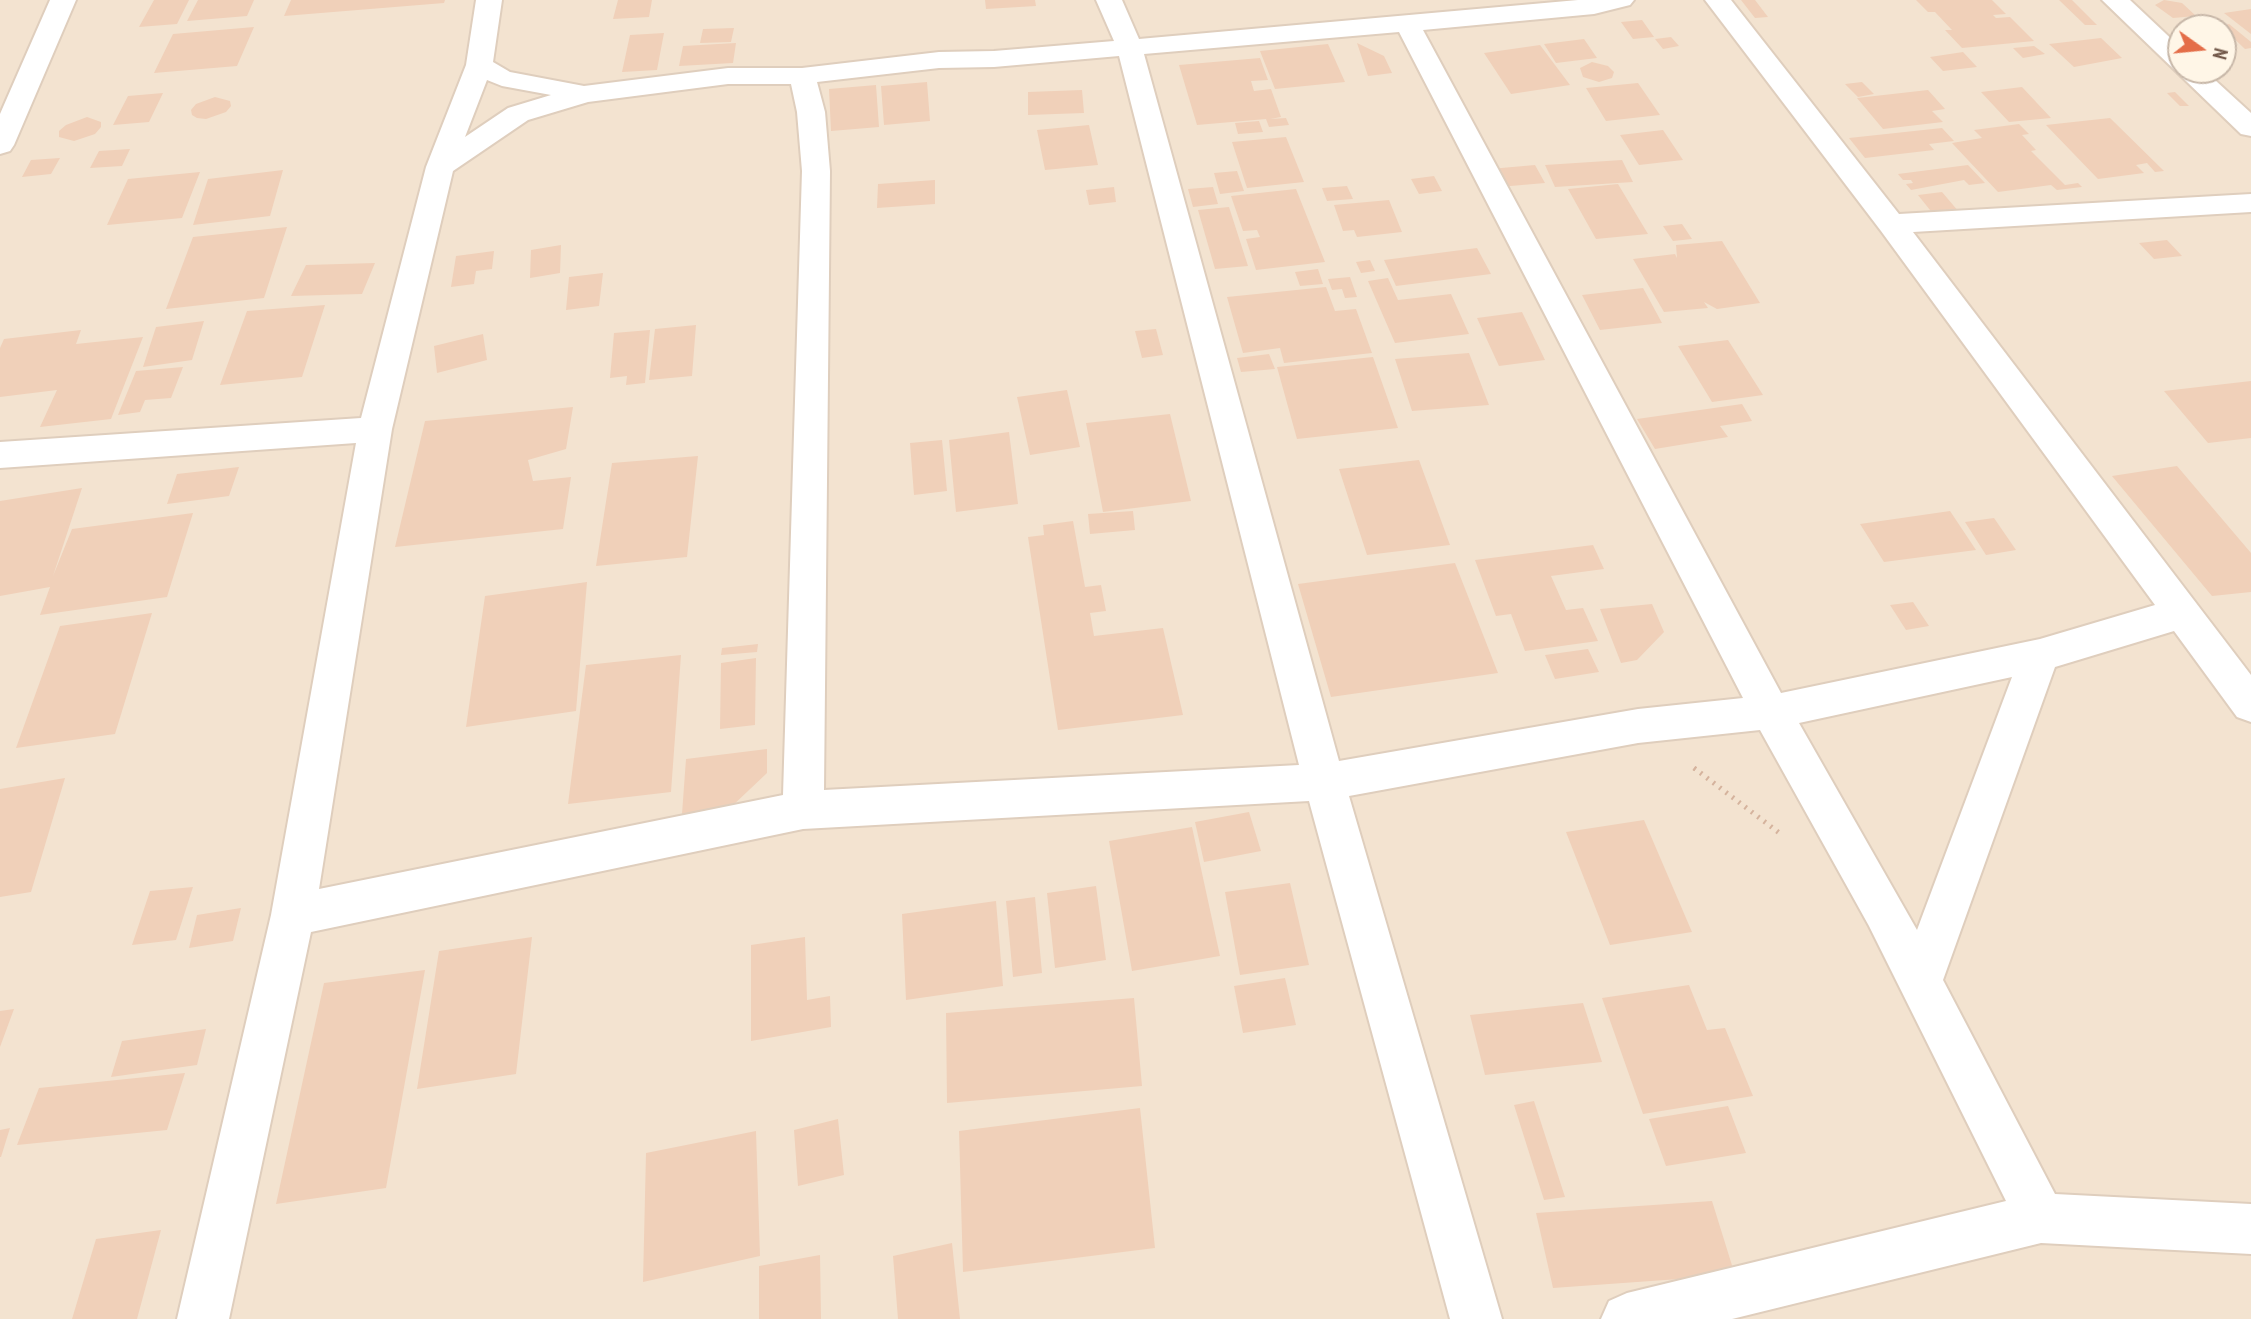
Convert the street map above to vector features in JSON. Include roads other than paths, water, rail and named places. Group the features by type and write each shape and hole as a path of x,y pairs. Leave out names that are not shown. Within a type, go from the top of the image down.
{"street":[{"path":"0,145 63,0"},
{"path":"203,1319 293,915 376,429 440,167 479,65 489,0"},
{"path":"1109,0 1129,46 1324,782 1476,1319"},
{"path":"440,167 518,114 585,94 728,76 802,76 939,60 993,59 1408,24 1622,0"},
{"path":"1718,0 1891,223 2251,705"},
{"path":"2115,0 2167,49"},
{"path":"1408,24 1771,712 1884,911 2041,1219"},
{"path":"479,65 502,78 585,94"},
{"path":"802,76 811,112 816,172 803,810"},
{"path":"2204,84 2251,128"},
{"path":"1891,223 2251,203"},
{"path":"0,455 376,429"},
{"path":"293,915 803,810 1324,782 1638,726 1771,712 2040,655 2182,614"},
{"path":"1920,982 2040,655"},
{"path":"1627,1319 2041,1219 2251,1229"}]}
